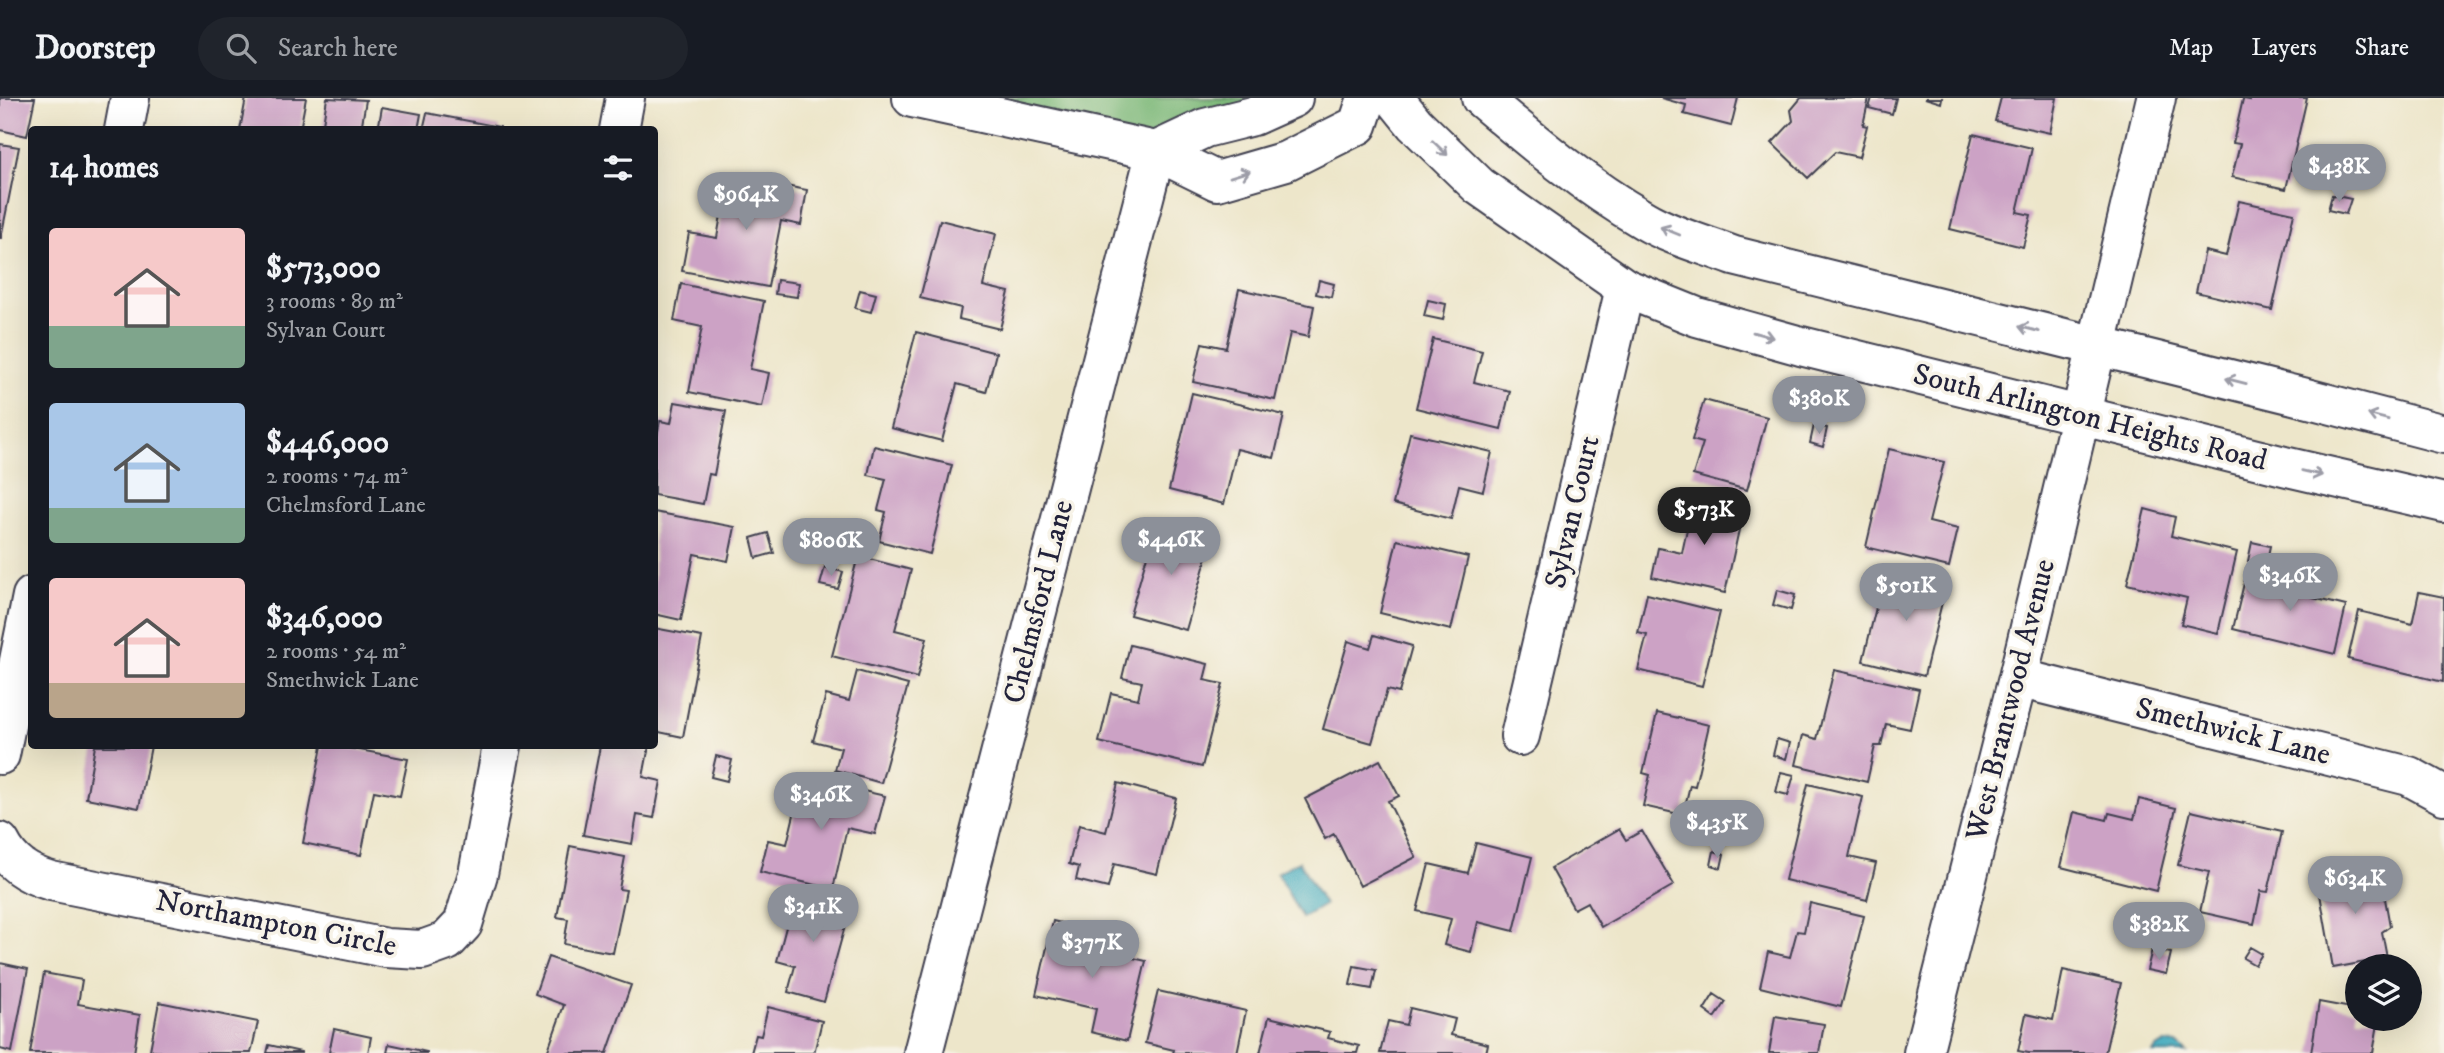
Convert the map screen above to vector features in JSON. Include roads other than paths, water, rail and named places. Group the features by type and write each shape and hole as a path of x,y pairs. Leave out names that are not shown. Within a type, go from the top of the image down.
{"street":[{"path":"125,126 130,98"},
{"path":"620,126 625,98"},
{"path":"912,98 1156,150 1217,181 1286,161 1358,125 1367,98"},
{"path":"1156,150 1205,128 1253,116 1293,98"},
{"name":"South Arlington Heights Road","path":"1394,98 1415,124 1479,186 1625,288 1697,317 1801,346 2444,503"},
{"path":"1481,98 1563,165 1646,221 1734,256 2444,434"},
{"name":"West Brantwood Avenue","path":"1923,1053 2018,678 2156,98"},
{"name":"Chelmsford Lane","path":"923,1053 1156,150"},
{"name":"Sylvan Court","path":"1520,737 1625,288"},
{"path":"0,755 28,616"},
{"name":"Smethwick Lane","path":"2018,678 2409,776 2444,795"},
{"name":"Northampton Circle","path":"0,842 6,854 19,868 51,881 386,948 422,950 447,941 463,924 478,874 501,749"}],"water":[{"path":"1299,861 1324,905 1302,918 1277,873"},
{"path":"2166,1043 2177,1044 2187,1053 2153,1053 2156,1048"}]}
